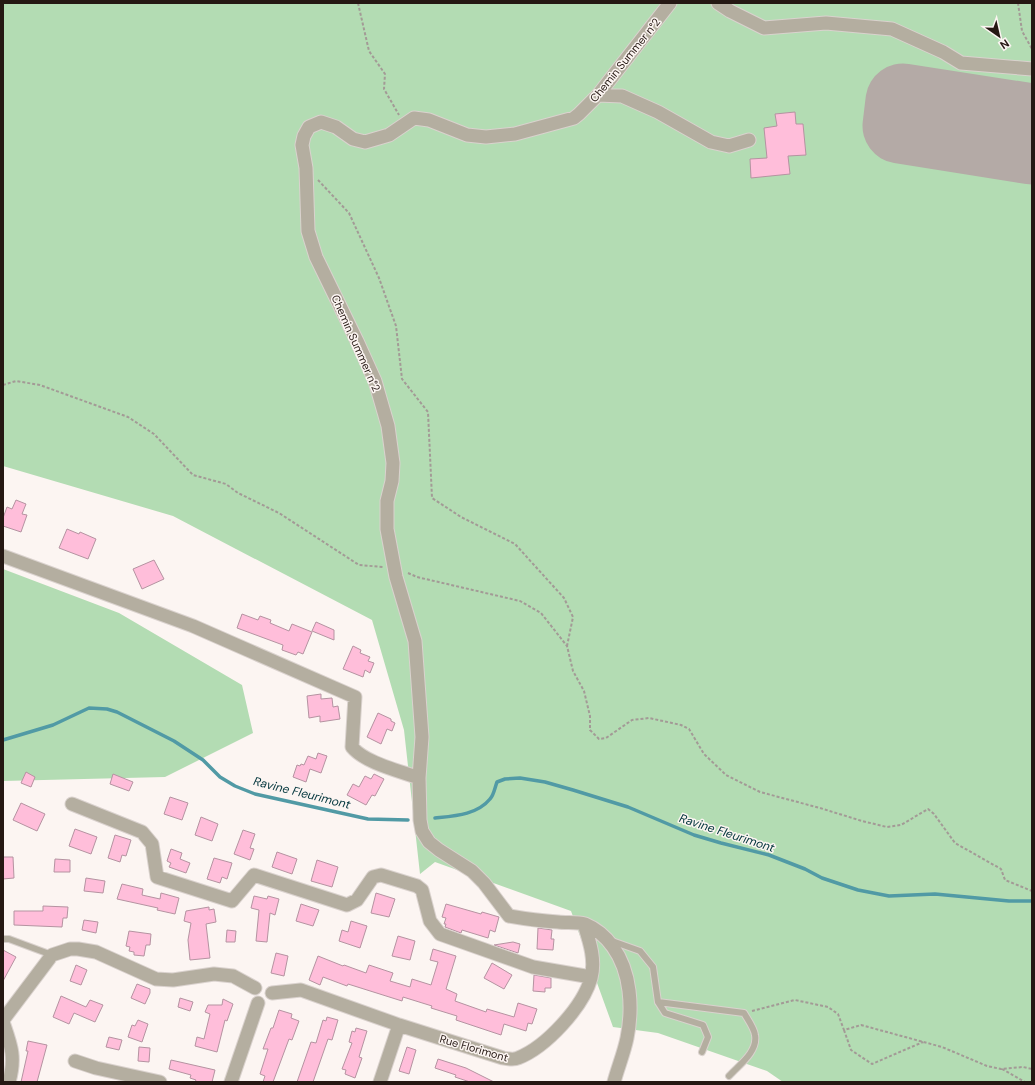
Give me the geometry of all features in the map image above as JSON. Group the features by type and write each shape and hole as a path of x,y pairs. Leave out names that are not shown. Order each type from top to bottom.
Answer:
{"street":[{"name":"Chemin Summer n°2","path":"614,1082 627,1038 630,1014 626,972 618,954 608,940 600,932 584,924 538,921 510,916 484,883 472,871 439,850 422,832 420,820 419,778 422,736 415,641 396,577 387,530 387,501 392,481 393,463 388,426 375,381 316,257 308,230 306,168 302,145 304,136 309,127 322,122 336,127 353,139 365,142 389,135 414,118 429,120 467,135 486,137 515,134 574,118 598,95 670,3"},
{"path":"718,3 730,11 764,28 826,23 892,29 943,52 961,63 1032,69"},
{"path":"598,95 622,96 658,112 711,142 729,146 749,140"},
{"path":"3,556 193,626 355,697 352,747 357,754 368,760 419,778"},
{"path":"72,804 142,832 152,844 157,877 232,901 254,875 347,905 357,900 373,877 381,875 417,886 422,890 430,922 440,934 533,967 592,977"},
{"name":"Rue Florimont","path":"272,993 301,990 399,1025 503,1058 517,1059 534,1050 556,1030 584,996 592,977 592,953 584,924"},
{"path":"9,1082 13,1058 11,1045 3,1021 52,955 65,950 78,949 96,952 156,979 173,980 214,974 233,976 255,988 264,985 270,989 272,996 268,1002 260,1004 254,1000 253,993 255,988"},
{"path":"231,1082 258,1003"},
{"path":"380,1082 399,1025"},
{"path":"75,1061 96,1068 160,1082"}],"lane":[{"path":"3,939 9,939 52,955"},
{"path":"608,940 640,951 653,967 658,1002 666,1013 703,1025 708,1037 702,1052"},
{"path":"658,1002 744,1013 755,1035 754,1047 750,1055 729,1076"}],"path":[{"path":"358,3 369,50 385,74 384,89 404,124"},
{"path":"1018,3 1022,31 1032,49"},
{"path":"306,168 349,213 379,278 396,326 402,379 428,412 432,498 461,517 515,544 564,598 573,617 567,646"},
{"path":"3,385 16,381 40,385 128,418 154,434 193,475 226,484 238,493 279,513 359,566 394,567 417,577 520,601 541,613 567,646 573,671 584,691 590,716 590,730 599,739 606,738 632,720 649,718 681,725 689,729 704,754 726,775 760,792 887,827 901,825 928,809 934,814 955,843 1001,869 1005,880 1032,891"},
{"path":"744,1013 796,1000 828,1007 838,1014 851,1050 872,1064 923,1042"},
{"path":"844,1030 861,1025 942,1047 987,1066 1001,1069 1025,1082"},
{"path":"1001,1069 1023,1067 1032,1069"}],"green space":[{"path":"3,3 1032,3 1032,1082 783,1082 767,1071 658,1033 613,1027 571,911 435,862 420,874 404,730 372,620 173,516 3,466"},
{"path":"3,569 119,613 242,685 253,733 165,777 3,781"}],"building":[{"path":"795,112 796,124 803,124 806,155 788,156 790,174 751,178 750,159 767,158 764,128 777,126 775,114"},
{"path":"16,500 26,504 22,514 27,515 21,532 3,526 3,518 7,507 12,509"},
{"path":"67,529 79,534 80,532 96,539 88,559 59,548"},
{"path":"154,560 164,579 142,589 133,569"},
{"path":"242,614 258,620 260,616 271,620 270,623 289,631 292,624 312,632 303,654 298,652 296,655 282,650 283,645 237,628"},
{"path":"316,622 334,630 334,640 312,631"},
{"path":"353,646 361,650 360,653 370,657 368,661 374,663 370,673 365,670 363,677 343,669"},
{"path":"321,694 321,699 332,698 333,707 338,706 340,719 320,722 320,716 309,718 307,696"},
{"path":"378,713 391,719 391,721 395,723 392,731 387,729 381,744 367,737"},
{"path":"318,753 327,756 321,773 310,769 306,782 293,777 297,765 304,765 308,756 316,759"},
{"path":"26,772 35,777 31,787 21,783"},
{"path":"113,774 133,782 129,791 110,784"},
{"path":"374,774 384,779 375,796 372,795 366,805 347,795 353,784 359,787 365,776 371,779"},
{"path":"170,797 188,803 182,820 164,814"},
{"path":"21,803 45,814 37,831 13,820"},
{"path":"201,817 218,824 212,841 195,835"},
{"path":"75,829 97,837 91,854 69,846"},
{"path":"243,830 255,834 250,848 254,849 250,860 234,854"},
{"path":"115,835 131,840 126,856 122,855 120,862 108,858"},
{"path":"171,849 182,853 180,859 190,863 186,873 169,867 171,863 167,861"},
{"path":"277,852 297,859 292,874 272,867"},
{"path":"3,857 13,857 14,878 3,879"},
{"path":"214,858 232,863 227,879 222,877 220,883 207,879"},
{"path":"55,859 70,860 70,872 54,872"},
{"path":"317,860 338,867 332,887 311,881"},
{"path":"86,878 105,881 103,893 84,891"},
{"path":"122,884 143,889 142,895 160,899 161,893 179,898 175,914 157,910 158,908 117,899"},
{"path":"376,893 395,899 389,917 371,913"},
{"path":"254,896 267,899 268,896 279,899 275,915 270,913 267,942 256,941 259,910 251,908"},
{"path":"301,904 319,910 313,926 296,921"},
{"path":"446,904 481,914 482,912 499,917 495,932 490,930 488,938 462,930 461,933 445,927 446,924 444,924 446,918 442,917"},
{"path":"43,906 68,907 67,918 63,918 62,927 14,925 14,911 43,911"},
{"path":"209,907 209,910 214,909 216,922 206,924 210,958 190,960 188,940 191,923 184,921 186,911"},
{"path":"84,920 98,922 96,933 82,930"},
{"path":"351,921 367,926 360,948 339,941 342,930 348,932"},
{"path":"538,928 552,930 551,939 554,939 553,950 537,949"},
{"path":"227,930 236,931 235,942 226,942"},
{"path":"129,931 151,934 150,945 146,945 144,956 134,955 134,952 129,951 130,947 126,946"},
{"path":"398,936 415,941 410,960 392,956"},
{"path":"513,942 520,944 518,953 494,945"},
{"path":"433,949 456,956 446,989 457,994 455,1001 486,1012 487,1009 514,1017 518,1003 537,1009 532,1024 528,1023 526,1031 504,1024 501,1035 456,1020 457,1016 403,997 402,1001 348,984 347,986 323,977 320,985 309,980 318,956 366,973 369,965 393,973 390,981 410,987 412,979 431,985 438,962 430,960"},
{"path":"3,950 16,957 3,981"},
{"path":"276,953 288,956 284,976 271,973"},
{"path":"492,963 512,975 504,989 484,978"},
{"path":"76,965 87,970 81,985 70,981"},
{"path":"534,975 551,978 551,988 545,988 545,992 533,991"},
{"path":"137,984 150,989 150,993 145,1004 131,998"},
{"path":"61,996 86,1007 90,1000 103,1005 95,1022 74,1013 69,1024 53,1017"},
{"path":"180,998 193,1002 190,1011 178,1007"},
{"path":"223,999 233,1004 227,1021 225,1020 217,1052 195,1046 197,1037 204,1039 210,1014 205,1012 208,1005 222,1005"},
{"path":"279,1010 292,1014 291,1018 299,1021 292,1040 289,1039 273,1082 263,1082 265,1076 260,1074 268,1049 263,1049 271,1028 273,1028"},
{"path":"327,1017 338,1020 332,1040 328,1039 313,1082 297,1082 311,1042 316,1043 323,1020 326,1021"},
{"path":"138,1020 148,1024 142,1042 128,1037 132,1025 135,1026"},
{"path":"356,1028 367,1031 359,1057 362,1058 355,1078 345,1074 346,1070 342,1069 352,1043 349,1042 352,1031 355,1032"},
{"path":"109,1037 122,1040 119,1050 106,1047"},
{"path":"28,1041 47,1045 37,1082 21,1082 28,1051 26,1051"},
{"path":"139,1047 150,1048 149,1062 138,1061"},
{"path":"407,1047 416,1050 409,1074 399,1071"},
{"path":"438,1059 466,1068 494,1082 470,1082 455,1077 456,1075 435,1068"},
{"path":"171,1060 215,1070 212,1082 195,1082 196,1080 190,1078 191,1075 169,1069"}],"waterway":[{"name":"Ravine Fleurimont","path":"3,740 53,725 89,708 107,709 117,712 174,741 203,760 220,777 235,786 255,794 368,819 408,820"},
{"name":"Ravine Fleurimont","path":"435,818 472,812 485,804 491,797 497,782 505,779 520,778 545,782 628,807 694,835 769,855 805,869 822,878 858,890 889,896 935,894 1009,901 1032,901"}],"runway":[{"path":"1032,121 903,101 900,126 1032,147"}]}
